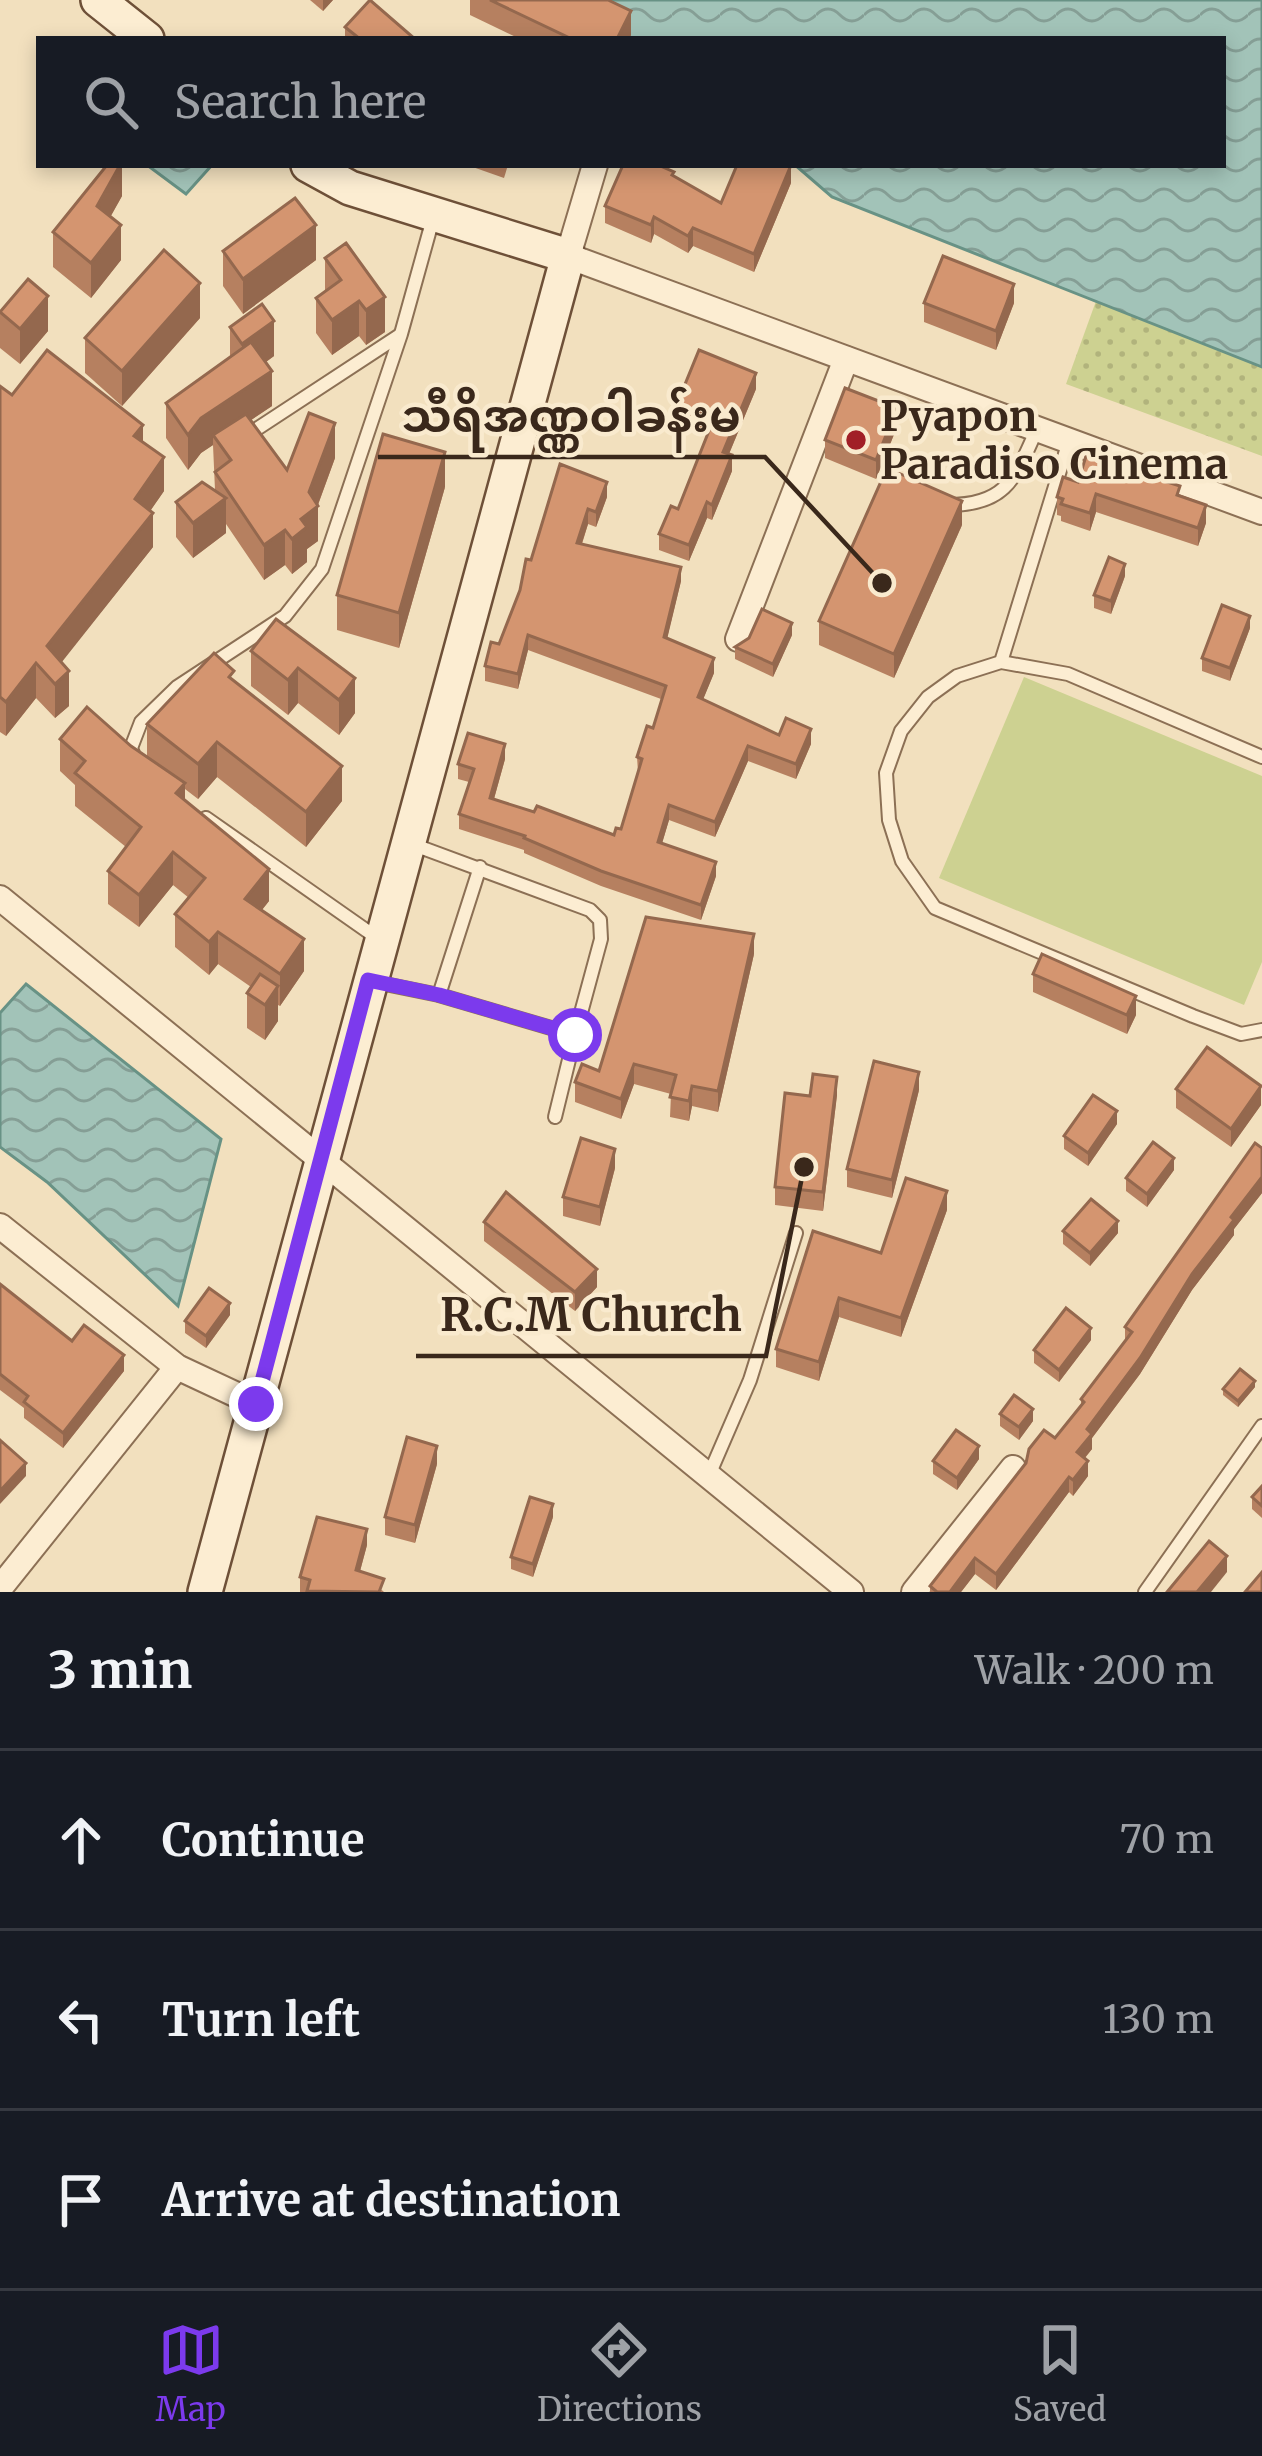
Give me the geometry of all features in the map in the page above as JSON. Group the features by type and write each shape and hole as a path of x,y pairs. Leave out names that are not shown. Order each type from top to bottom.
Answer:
{"main road":[{"path":"98,0 143,36"},
{"path":"205,1592 568,256 350,188 313,168"}],"street":[{"path":"594,168 568,256 1262,512"},
{"path":"738,640 846,359"},
{"path":"3,906 851,1592"},
{"path":"0,1226 177,1367 256,1404"},
{"path":"2,1581 177,1367"},
{"path":"914,1592 1013,1468"}],"lane":[{"path":"140,770 131,748 141,722 176,687 285,616 322,569 400,334 434,214"},
{"path":"226,449 400,334"},
{"path":"948,505 987,502 1017,475 1036,430"},
{"path":"1001,662 1069,441"},
{"path":"1262,758 1068,674 1001,662 957,676 928,697 901,731 886,772 889,820 902,862 931,904 1192,1016 1241,1034 1262,1030"},
{"path":"198,813 380,940"},
{"path":"409,843 590,910 600,920 601,939 555,1117"},
{"path":"439,995 480,867"},
{"path":"368,980 439,995 575,1035"},
{"path":"709,1476 750,1380 796,1233"},
{"path":"1145,1592 1262,1426"}],"green space":[{"path":"1096,301 1262,367 1262,456 1066,384"},
{"path":"1024,677 1262,776 1262,962 1244,1005 939,878"}],"water":[{"path":"497,0 1262,0 1262,367 832,197 798,168 1226,168 1226,36 553,36"},
{"path":"151,168 209,168 186,194"},
{"path":"26,984 221,1139 178,1306 47,1182 0,1147 0,1013"}],"building":[{"path":"370,0 412,36 356,36 345,27"},
{"path":"490,0 608,0 631,11 618,36 566,36"},
{"path":"105,168 118,168 97,206 121,225 91,263 53,232"},
{"path":"622,168 665,168 721,203 736,168 790,168 754,254 693,228 688,236 654,217 651,225 605,206"},
{"path":"295,198 316,225 243,279 223,251"},
{"path":"346,243 385,297 366,310 359,301 332,320 316,298 341,280 325,258"},
{"path":"164,250 200,283 122,371 85,338"},
{"path":"943,256 1014,284 996,331 924,303"},
{"path":"28,279 48,296 20,329 0,312"},
{"path":"262,304 274,321 242,344 230,327"},
{"path":"251,342 272,371 201,418 188,435 166,403"},
{"path":"47,350 143,425 134,436 164,457 135,499 153,513 47,646 69,671 55,684 36,663 6,702 0,697 0,386 12,395"},
{"path":"699,350 756,373 723,452 732,455 689,545 659,534 671,506 678,509 714,418 677,404"},
{"path":"845,388 897,408 876,460 825,440"},
{"path":"309,413 335,423 309,492 318,506 301,519 307,527 292,539 285,530 264,545 215,472 231,460 213,435 246,414 287,470"},
{"path":"383,434 445,452 399,613 337,595"},
{"path":"1086,456 1180,486 1177,495 1206,505 1198,528 1096,494 1090,513 1061,504 1063,499 1057,497 1063,477 1078,482"},
{"path":"560,464 607,482 596,512 588,509 577,543 681,567 664,637 714,658 698,697 779,735 786,718 811,729 796,764 748,746 715,822 669,805 658,842 716,862 701,905 459,814 474,769 458,764 468,733 505,744 490,798 534,812 537,806 614,835 616,828 621,829 647,726 653,728 666,686 528,635 518,674 485,666 491,642 499,644 520,590 526,559 531,560"},
{"path":"887,468 962,501 894,654 819,621"},
{"path":"202,482 226,498 193,523 176,502"},
{"path":"1109,557 1125,564 1111,601 1094,595"},
{"path":"1222,605 1250,616 1230,668 1202,658"},
{"path":"762,609 792,623 773,664 735,647 749,638"},
{"path":"276,619 355,678 339,700 298,668 288,680 251,651"},
{"path":"214,653 234,671 229,677 342,766 306,812 217,742 198,764 147,724"},
{"path":"87,707 131,746 185,783 176,793 269,869 245,899 304,939 280,974 218,932 209,942 175,914 205,878 173,852 139,895 108,871 141,827 75,773 85,761 60,739"},
{"path":"646,917 754,934 718,1091 692,1086 689,1101 670,1097 676,1075 634,1064 621,1099 575,1082 582,1064 599,1071"},
{"path":"1042,954 1136,996 1127,1015 1033,974"},
{"path":"260,974 278,986 265,1005 247,993"},
{"path":"1207,1047 1261,1086 1231,1129 1176,1089"},
{"path":"874,1061 919,1072 892,1180 847,1169"},
{"path":"813,1074 837,1077 823,1192 775,1187 785,1093 810,1096"},
{"path":"1093,1095 1117,1111 1088,1153 1064,1136"},
{"path":"581,1138 615,1149 600,1207 563,1197"},
{"path":"1153,1142 1174,1158 1147,1194 1126,1178"},
{"path":"1255,1143 1262,1148 1262,1177 1087,1429 1092,1434 1077,1452 1088,1461 1073,1480 1069,1477 996,1574 975,1558 950,1592 937,1592 930,1586 1026,1463 1029,1449 1044,1430 1055,1438 1084,1402 1081,1399 1132,1332 1125,1327"},
{"path":"906,1178 947,1191 901,1318 839,1298 819,1362 776,1349 813,1231 881,1253"},
{"path":"506,1192 597,1269 575,1292 484,1222"},
{"path":"1091,1199 1118,1221 1090,1253 1063,1231"},
{"path":"0,1284 72,1341 84,1325 124,1355 63,1433 24,1402 28,1396 0,1374"},
{"path":"209,1288 230,1303 206,1336 185,1321"},
{"path":"1066,1308 1091,1328 1059,1370 1034,1350"},
{"path":"1240,1369 1255,1381 1238,1401 1223,1389"},
{"path":"1014,1395 1033,1409 1019,1427 1000,1414"},
{"path":"956,1430 979,1446 957,1478 933,1461"},
{"path":"407,1437 437,1446 415,1525 385,1517"},
{"path":"0,1440 26,1463 0,1491"},
{"path":"1262,1486 1262,1506 1252,1497"},
{"path":"530,1497 553,1504 533,1564 511,1557"},
{"path":"317,1517 367,1529 356,1570 384,1579 379,1592 307,1591 310,1580 300,1577"},
{"path":"1209,1541 1227,1556 1197,1592 1167,1592"},
{"path":"1262,1572 1262,1592 1245,1592"}],"place":[{"name":"Pyapon Paradiso Cinema","path":"856,440"},
{"name":"သီရိအဏ္ဏဝါခန်းမ","path":"882,583"},
{"name":"R.C.M Church","path":"804,1167"}],"route":[{"path":"256,1404 368,980 439,995 575,1035"}]}
